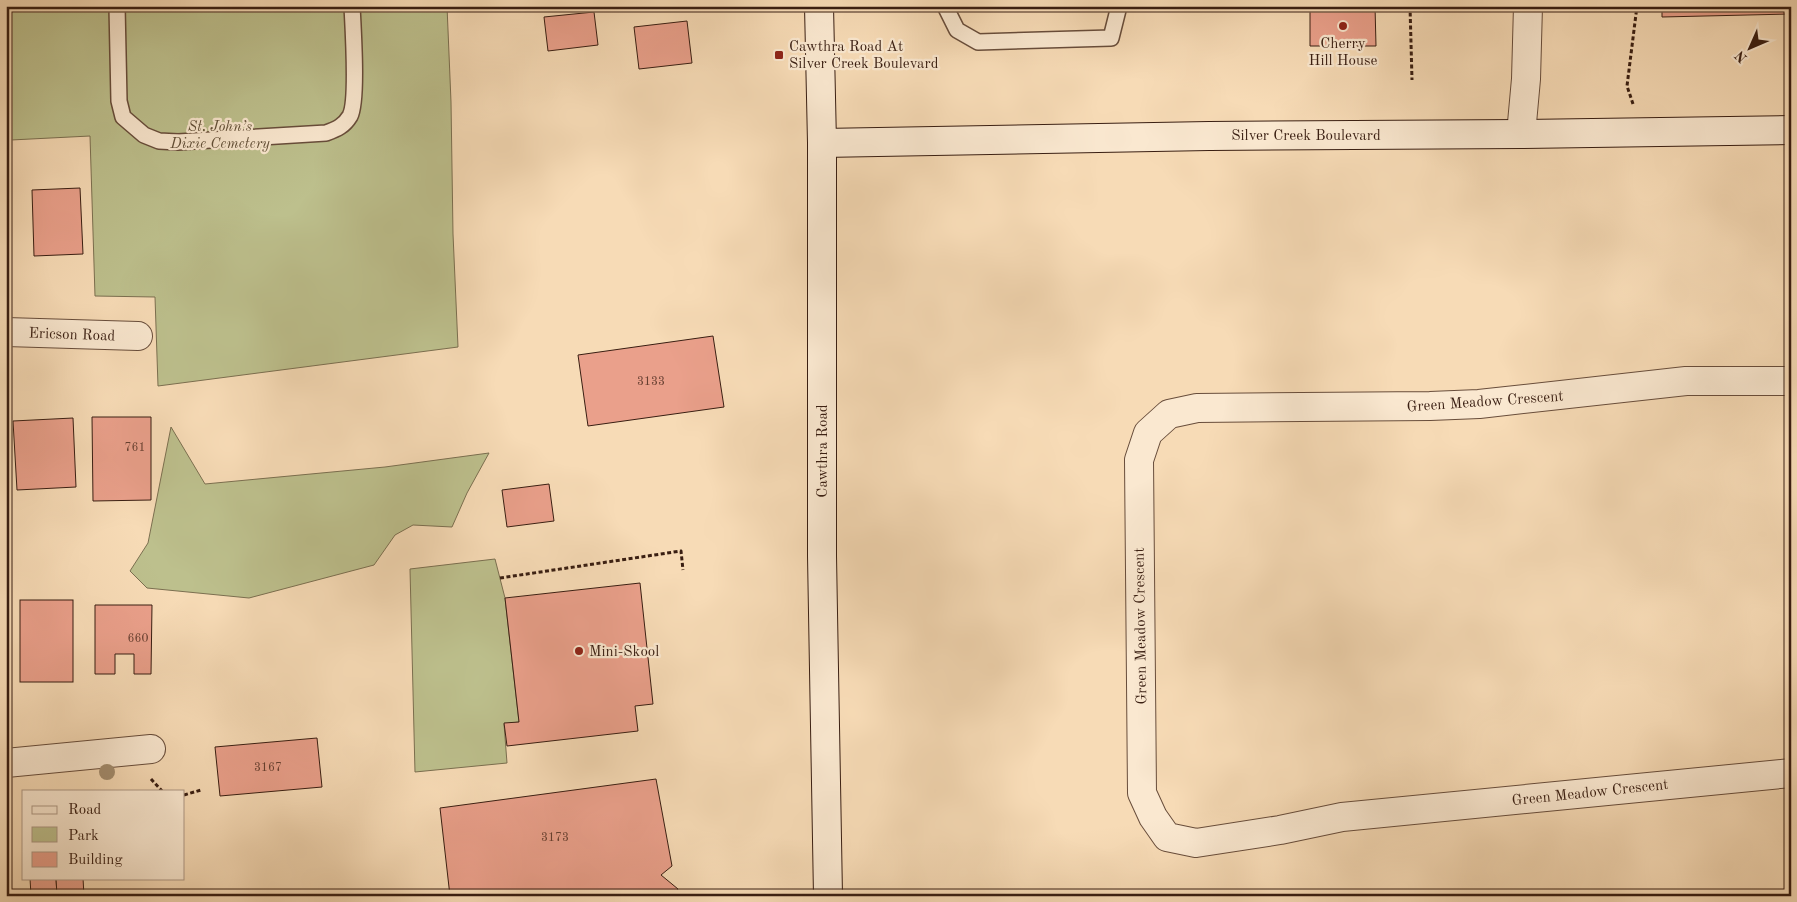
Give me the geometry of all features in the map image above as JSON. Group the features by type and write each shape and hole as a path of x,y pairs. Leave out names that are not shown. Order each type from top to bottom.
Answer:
{"street":[{"name":"Cawthra Road","path":"819,6 822,143 822,556 828,896"},
{"path":"1521,134 1526,79 1528,6"},
{"name":"Silver Creek Boulevard","path":"822,143 1189,136 1791,130"},
{"name":"Ericson Road","path":"6,332 138,336"},
{"name":"Green Meadow Crescent","path":"1791,381 1686,381 1479,404 1198,408 1169,414 1148,433 1139,460 1142,793 1153,817 1167,837 1196,843 1280,830 1342,817 1791,773"},
{"path":"6,763 152,749"}],"lane":[{"path":"117,6 118,101 123,117 144,135 159,141 178,142 326,133 342,127 351,114 354,96 352,6"},
{"path":"945,6 957,30 978,42 1111,38 1119,6"}],"path":[{"path":"1410,6 1412,80"},
{"path":"1637,6 1627,86 1640,131"},
{"path":"500,578 681,551 683,570"},
{"path":"151,779 161,790"},
{"path":"185,795 201,790"}],"green space":[{"name":"St. John’s Dixie Cemetery","path":"6,6 447,6 458,347 158,386 155,297 95,296 90,136 11,140 11,143 6,147"},
{"path":"171,427 205,484 385,467 489,453 467,493 452,527 413,525 395,535 374,565 249,598 147,588 130,571 148,543"},
{"path":"495,559 505,598 519,722 504,724 507,763 415,772 410,569"}],"building":[{"name":"Cherry Hill House","path":"1310,6 1375,6 1376,46 1310,46"},
{"path":"1662,6 1791,6 1791,14 1662,17"},
{"path":"594,12 598,45 548,51 544,17"},
{"path":"687,21 692,63 639,69 634,27"},
{"path":"80,188 83,254 34,256 32,190"},
{"path":"713,336 724,407 588,426 578,355"},
{"path":"92,417 151,417 151,500 93,501"},
{"path":"73,418 76,487 17,490 13,421"},
{"path":"549,484 554,521 507,527 502,490"},
{"name":"Mini-Skool","path":"640,583 653,704 635,706 638,731 507,746 504,723 519,722 505,598"},
{"path":"20,600 73,600 73,682 20,682"},
{"path":"95,605 152,605 151,674 134,674 134,654 115,654 115,674 95,674"},
{"path":"6,611 10,611 10,684 6,684"},
{"path":"317,738 322,787 220,796 215,747"},
{"path":"656,779 672,866 661,875 678,889 673,896 450,896 440,808"},
{"path":"6,858 9,896 6,896"},
{"path":"30,880 56,880 57,896 31,896"},
{"path":"56,880 83,880 84,896 57,896"}],"place":[{"name":"Cherry Hill House","path":"1343,26"},
{"name":"Cawthra Road At Silver Creek Boulevard","path":"779,55"},
{"name":"Mini-Skool","path":"579,651"}]}
